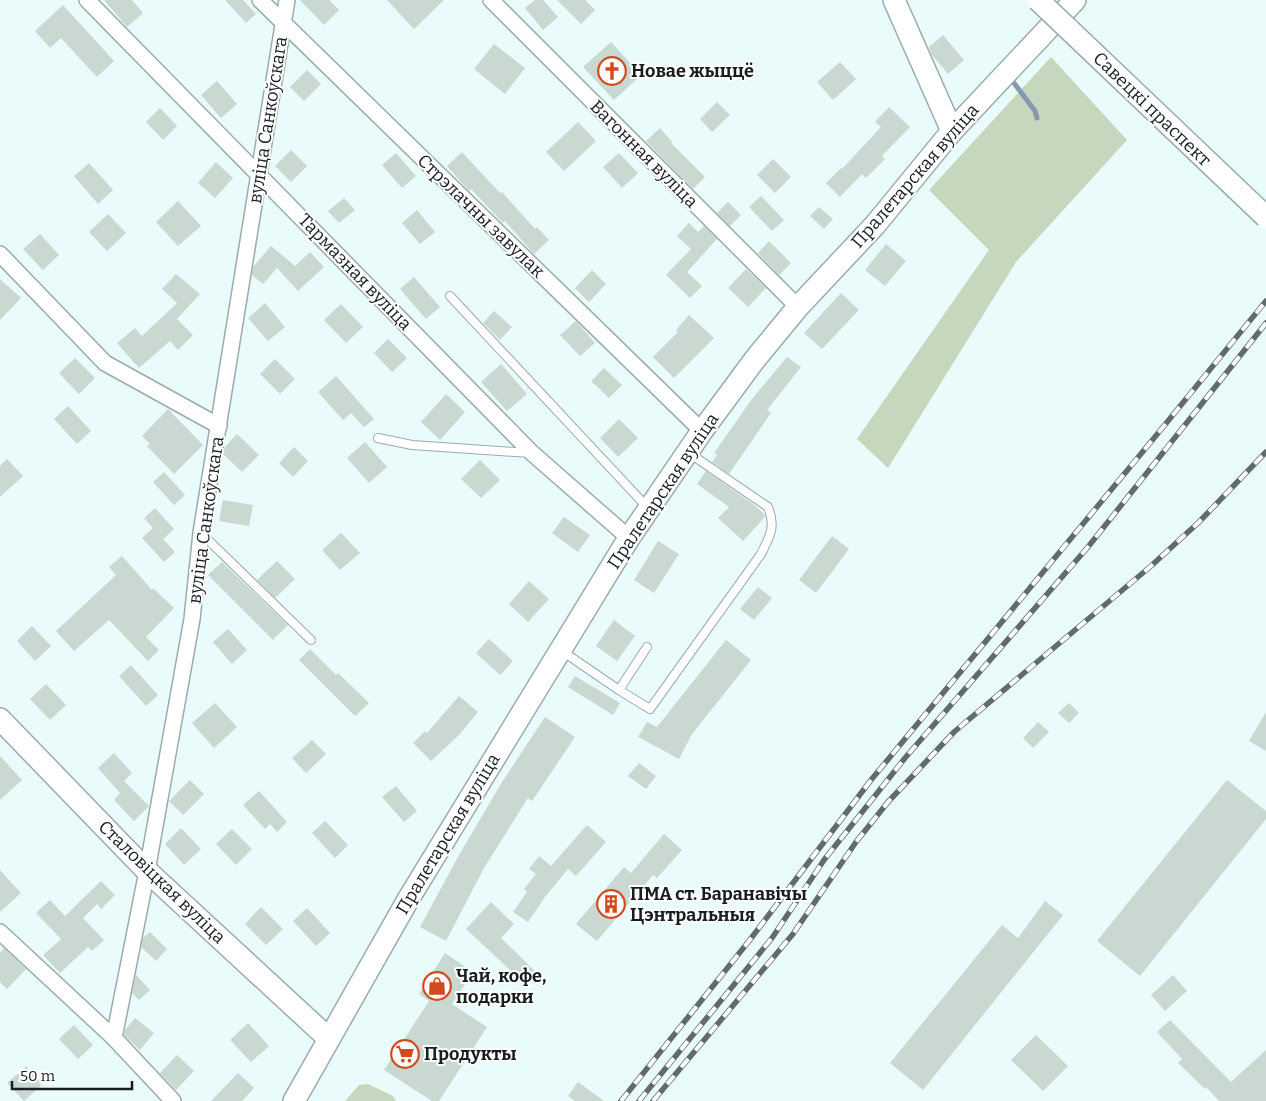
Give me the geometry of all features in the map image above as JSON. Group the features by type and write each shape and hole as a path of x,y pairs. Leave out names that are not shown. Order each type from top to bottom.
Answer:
{"main road":[{"path":"894,0 952,131"},
{"name":"Савецкі праспект","path":"1038,0 1266,218"},
{"name":"Пралетарская вуліца","path":"294,1101 409,898 560,649 629,538 702,430 756,358 798,308 875,225 952,131 1075,0"},
{"name":"Сталовіцкая вуліца","path":"0,719 147,871 329,1039"}],"street":[{"name":"Тармазная вуліца","path":"87,0 532,453 629,538"},
{"name":"Стрэлачны завулак","path":"260,0 702,430"},
{"name":"вуліца Санкоўскага","path":"114,1038 147,871 192,619 201,533 287,0"},
{"name":"Вагонная вуліца","path":"491,0 798,308"},
{"path":"0,254 106,363 219,426"},
{"path":"0,932 114,1038 173,1101"}],"lane":[{"path":"450,296 649,509"},
{"path":"378,438 412,445 532,453"},
{"path":"560,649 650,709 761,554 772,531 772,516 768,507 687,452"},
{"path":"201,533 311,640"},
{"path":"619,690 647,647"}],"green space":[{"path":"1051,57 1127,140 1016,262 888,468 857,439 989,250 929,190"},
{"path":"368,1084 393,1096 396,1101 345,1101 359,1085"}],"building":[{"path":"104,0 132,0 143,13 127,27"},
{"path":"225,0 243,0 256,14 246,23"},
{"path":"300,0 329,0 339,10 324,25"},
{"path":"387,0 444,0 414,29"},
{"path":"535,0 543,0 558,17 543,30 525,8"},
{"path":"557,0 585,0 595,10 581,24"},
{"path":"63,5 114,61 97,77 61,38 50,48 35,31"},
{"path":"943,35 964,60 948,74 932,55 929,47"},
{"name":"Новае жыццё","path":"611,42 641,75 614,100 583,67"},
{"path":"494,44 525,68 505,94 474,69"},
{"path":"840,62 856,79 833,100 817,82"},
{"path":"307,70 321,84 304,101 290,87"},
{"path":"217,81 237,104 221,118 201,95"},
{"path":"717,102 730,115 712,132 700,119"},
{"path":"889,107 910,127 882,156 885,159 866,178 862,174 840,197 826,183 842,169 881,127 875,122"},
{"path":"160,108 177,126 163,140 146,122"},
{"path":"578,122 596,141 564,171 546,152"},
{"path":"660,128 671,143 705,177 693,189 646,141"},
{"path":"291,150 307,166 291,182 275,166"},
{"path":"462,152 500,193 502,192 535,229 537,227 549,240 534,254 505,221 503,223 471,189 469,191 447,166"},
{"path":"396,153 416,176 402,188 382,165"},
{"path":"619,153 638,173 622,188 603,167"},
{"path":"773,159 791,177 775,193 757,175"},
{"path":"216,162 233,178 215,198 198,183"},
{"path":"89,163 113,190 98,204 74,176"},
{"path":"761,196 784,220 772,231 749,207"},
{"path":"344,198 355,210 339,223 328,211"},
{"path":"178,201 201,226 178,246 156,222"},
{"path":"728,202 741,215 730,226 717,213"},
{"path":"819,207 833,219 824,229 810,216"},
{"path":"417,210 435,232 420,244 402,223"},
{"path":"108,214 126,233 107,251 89,232"},
{"path":"689,223 698,232 704,226 717,239 687,272 702,286 690,298 666,275 691,249 677,236"},
{"path":"40,234 59,255 43,270 23,249"},
{"path":"769,241 791,263 779,275 758,253"},
{"path":"886,244 906,261 885,286 865,270"},
{"path":"271,246 295,266 310,252 324,267 298,291 277,268 263,284 252,275 253,267"},
{"path":"746,269 766,288 748,307 728,288"},
{"path":"592,270 606,284 589,302 575,288"},
{"path":"176,274 200,294 177,319 193,335 178,350 170,341 139,368 117,343 135,328 142,336 177,303 162,289"},
{"path":"414,277 440,307 426,319 400,289"},
{"path":"0,279 21,298 0,320"},
{"path":"841,293 859,310 822,349 804,333"},
{"path":"265,303 285,327 268,341 248,318"},
{"path":"341,304 363,327 346,343 324,320"},
{"path":"494,311 512,327 500,340 483,323"},
{"path":"689,315 714,338 674,378 653,357 678,332 676,330"},
{"path":"576,321 595,343 580,356 560,335"},
{"path":"388,339 407,358 392,372 374,353"},
{"path":"787,357 801,367 767,410 771,413 729,474 712,462 717,455 714,453 752,399"},
{"path":"75,358 95,378 79,394 59,373"},
{"path":"275,359 295,379 280,394 260,374"},
{"path":"501,364 527,394 507,411 481,382"},
{"path":"604,368 622,385 609,398 591,381"},
{"path":"336,376 374,419 364,427 351,413 343,420 318,392"},
{"path":"446,394 465,412 440,440 421,422"},
{"path":"68,406 91,431 77,444 54,419"},
{"path":"168,409 203,445 174,474 147,446 150,444 142,436"},
{"path":"619,419 638,438 618,457 600,438"},
{"path":"237,434 259,455 242,472 223,454 224,448"},
{"path":"365,442 387,467 369,483 347,458"},
{"path":"294,447 308,461 293,477 279,463"},
{"path":"7,459 23,476 0,497 0,466"},
{"path":"480,460 500,480 481,498 461,479"},
{"path":"706,471 764,514 765,517 743,541 718,518 729,507 697,484"},
{"path":"164,472 185,495 174,505 153,482"},
{"path":"223,500 253,505 249,526 219,521"},
{"path":"155,508 174,529 163,539 175,552 164,562 142,538 153,528 144,518"},
{"path":"564,517 590,535 578,552 552,533"},
{"path":"341,533 360,553 340,570 322,550"},
{"path":"832,536 849,549 816,593 799,580"},
{"path":"658,541 679,554 654,593 634,580"},
{"path":"122,556 152,590 153,588 174,608 146,637 159,650 148,661 109,620 74,651 56,631 116,575 109,567"},
{"path":"277,561 295,579 275,598 257,580"},
{"path":"222,562 288,625 273,640 208,575"},
{"path":"529,581 549,599 528,622 509,604"},
{"path":"758,587 772,598 754,620 740,609"},
{"path":"614,620 635,636 617,661 596,646"},
{"path":"32,626 51,646 35,661 17,641"},
{"path":"228,629 247,650 232,664 213,642"},
{"path":"489,639 513,661 500,675 476,653"},
{"path":"726,640 751,660 692,734 679,759 638,737 647,722 657,727"},
{"path":"310,649 336,675 338,673 369,703 355,716 299,660"},
{"path":"131,665 158,695 146,706 119,676"},
{"path":"575,676 620,703 613,715 568,687"},
{"path":"46,684 66,705 50,720 30,699"},
{"path":"459,696 478,712 459,735 431,761 413,743 425,731 427,733"},
{"path":"215,703 237,727 214,748 192,723"},
{"path":"1069,703 1079,713 1069,723 1058,713"},
{"path":"1266,712 1266,751 1249,741"},
{"path":"545,717 575,737 532,801 528,798 484,868 446,941 420,927 502,782"},
{"path":"1038,722 1049,732 1033,748 1023,738"},
{"path":"312,740 326,754 306,773 292,758"},
{"path":"114,753 132,773 124,781 149,806 134,821 114,800 120,793 98,768"},
{"path":"0,756 22,780 0,800"},
{"path":"639,763 656,776 646,789 628,776"},
{"path":"190,780 204,794 183,815 169,801"},
{"path":"1227,780 1266,811 1266,819 1140,976 1097,941"},
{"path":"396,786 417,811 404,822 382,797"},
{"path":"259,791 287,822 277,832 270,824 265,829 243,805"},
{"path":"325,821 348,845 335,858 312,833"},
{"path":"587,825 606,842 576,876 568,869 528,922 513,912 527,892 524,889 536,874 529,869 539,856 551,866"},
{"path":"181,828 201,849 184,865 165,844"},
{"path":"232,829 252,849 236,865 216,844"},
{"name":"ПМА ст. Баранавічы Цэнтральныя","path":"664,834 682,850 657,878 653,875 597,941 576,924 624,867 631,873"},
{"path":"0,870 21,893 0,912"},
{"path":"101,881 115,895 101,909 97,904 83,918 104,940 92,951 88,947 60,973 43,955 61,939 36,913 50,900 65,916"},
{"path":"1045,901 1063,915 923,1090 890,1063 1002,925 1018,938"},
{"path":"491,902 514,924 501,938 538,974 527,986 466,929"},
{"path":"261,907 283,929 266,945 245,924"},
{"path":"307,908 330,933 316,946 293,921"},
{"path":"150,932 167,949 156,961 141,947 143,938"},
{"path":"4,948 26,969 7,989 0,982 0,953"},
{"path":"445,953 473,972 452,1004 487,1027 439,1101 432,1101 384,1070 429,1001 419,994"},
{"path":"136,975 150,990 139,1000 132,993"},
{"path":"1173,975 1187,991 1165,1011 1151,995"},
{"path":"135,1018 154,1033 140,1050 124,1035 125,1030"},
{"path":"1170,1020 1231,1082 1266,1050 1266,1101 1219,1101 1178,1063 1182,1059 1157,1032"},
{"path":"248,1023 269,1046 251,1062 230,1040"},
{"path":"74,1025 93,1045 78,1059 59,1039"},
{"path":"1036,1035 1068,1066 1043,1091 1011,1060"},
{"path":"177,1055 194,1071 176,1090 160,1073"},
{"path":"26,1066 43,1084 24,1101 7,1083"},
{"path":"238,1073 254,1088 242,1101 211,1101"},
{"path":"578,1082 604,1101 575,1101 568,1096"}],"waterway":[{"path":"1014,83 1035,111 1037,118"}],"railway":[{"path":"621,1101 749,941 871,780 1266,301"},
{"path":"639,1101 772,938 824,860 905,758 1088,547 1266,323"},
{"path":"653,1101 793,934 856,842 888,802 954,732 1151,566 1199,522 1266,452"}],"place":[{"name":"Новае жыццё","path":"612,71"},
{"name":"ПМА ст. Баранавічы Цэнтральныя","path":"611,904"},
{"name":"Чай, кофе, подарки","path":"437,986"},
{"name":"Продукты","path":"405,1054"}]}
